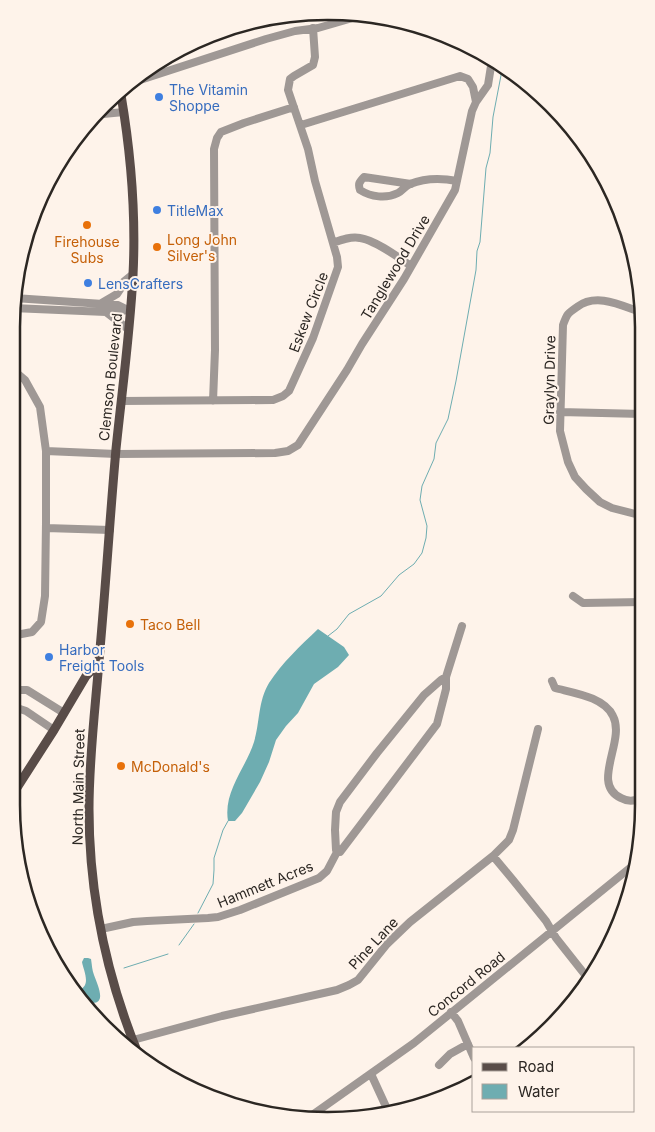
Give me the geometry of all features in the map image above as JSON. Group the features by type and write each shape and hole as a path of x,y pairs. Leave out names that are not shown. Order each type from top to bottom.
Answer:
{"main road":[{"name":"Clemson Boulevard","path":"99,663 133,274 134,223 122,99"},
{"path":"20,783 86,676 99,663"},
{"name":"North Main Street","path":"99,663 90,769 89,809 94,889 101,930 119,1002 135,1044"}],"street":[{"path":"150,77 266,39 344,21"},
{"name":"Eskew Circle","path":"121,401 272,400 283,396 289,391 313,338 338,267 337,257 301,125 288,90 290,80 294,76 313,65 315,57 313,28"},
{"name":"Tanglewood Drive","path":"46,451 116,454 240,453 288,451 298,445 347,370 455,190 472,111 488,85 491,67"},
{"path":"301,125 460,76 468,80 473,87 476,102"},
{"path":"213,401 215,350 214,148 221,132 294,107"},
{"path":"107,114 124,112"},
{"path":"411,184 364,177 359,185 360,190 365,194 383,197 400,192 411,184 436,178 457,181"},
{"path":"333,243 358,237 370,240 411,266"},
{"path":"100,304 117,294 122,283 133,274"},
{"path":"22,299 118,305 130,310"},
{"name":"Graylyn Drive","path":"634,310 596,299 584,302 567,314 563,325 560,431 564,450 575,477 600,502 612,508 635,514"},
{"path":"21,308 106,312 130,310"},
{"path":"106,312 128,329"},
{"path":"20,376 25,380 40,407 46,451 45,596 41,622 32,632 20,634"},
{"path":"560,412 635,414"},
{"path":"46,528 110,530"},
{"path":"573,596 583,603 635,602"},
{"name":"Hammett Acres","path":"101,930 133,922 218,917 319,878 327,871 337,852 340,852 437,724 446,689 446,676 462,626"},
{"path":"337,852 336,812 340,802 424,695 446,676"},
{"path":"552,681 555,688 594,700 605,705 610,710 617,729 608,770 608,782 613,793 623,799 635,800"},
{"path":"20,690 27,690 64,713"},
{"path":"20,709 54,730"},
{"name":"Pine Lane","path":"133,1040 222,1016 337,990 358,980 387,944 410,922 493,856 509,840 538,729"},
{"path":"493,856 519,886 584,973"},
{"name":"Concord Road","path":"317,1111 414,1043 628,869"},
{"path":"452,1012 458,1020 472,1053"},
{"path":"439,1065 450,1054 468,1044"},
{"path":"371,1074 386,1106"}],"water":[{"path":"318,629 344,647 349,655 338,667 314,684 298,713 276,740 260,782 242,813 235,821 228,821 227,810 229,800 254,742 265,690 285,662"},
{"path":"84,958 91,959 100,995 98,1002 93,1003 82,989 86,984 82,962"}],"waterway":[{"path":"328,636 337,629 349,614 381,596 399,575 414,564 422,553 427,526 420,500 422,486 434,459 436,443 448,419 456,381 476,270 486,168 490,153 493,117 501,74"},
{"path":"198,913 213,884 214,858 228,821"},
{"path":"179,945 194,924"},
{"path":"124,968 168,954"}],"place":[{"name":"The Vitamin Shoppe","path":"159,97"},
{"name":"TitleMax","path":"157,210"},
{"name":"Firehouse Subs","path":"87,225"},
{"name":"Long John Silver's","path":"157,247"},
{"name":"LensCrafters","path":"88,283"},
{"name":"Taco Bell","path":"130,624"},
{"name":"Harbor Freight Tools","path":"49,657"},
{"name":"McDonald's","path":"121,766"}]}
